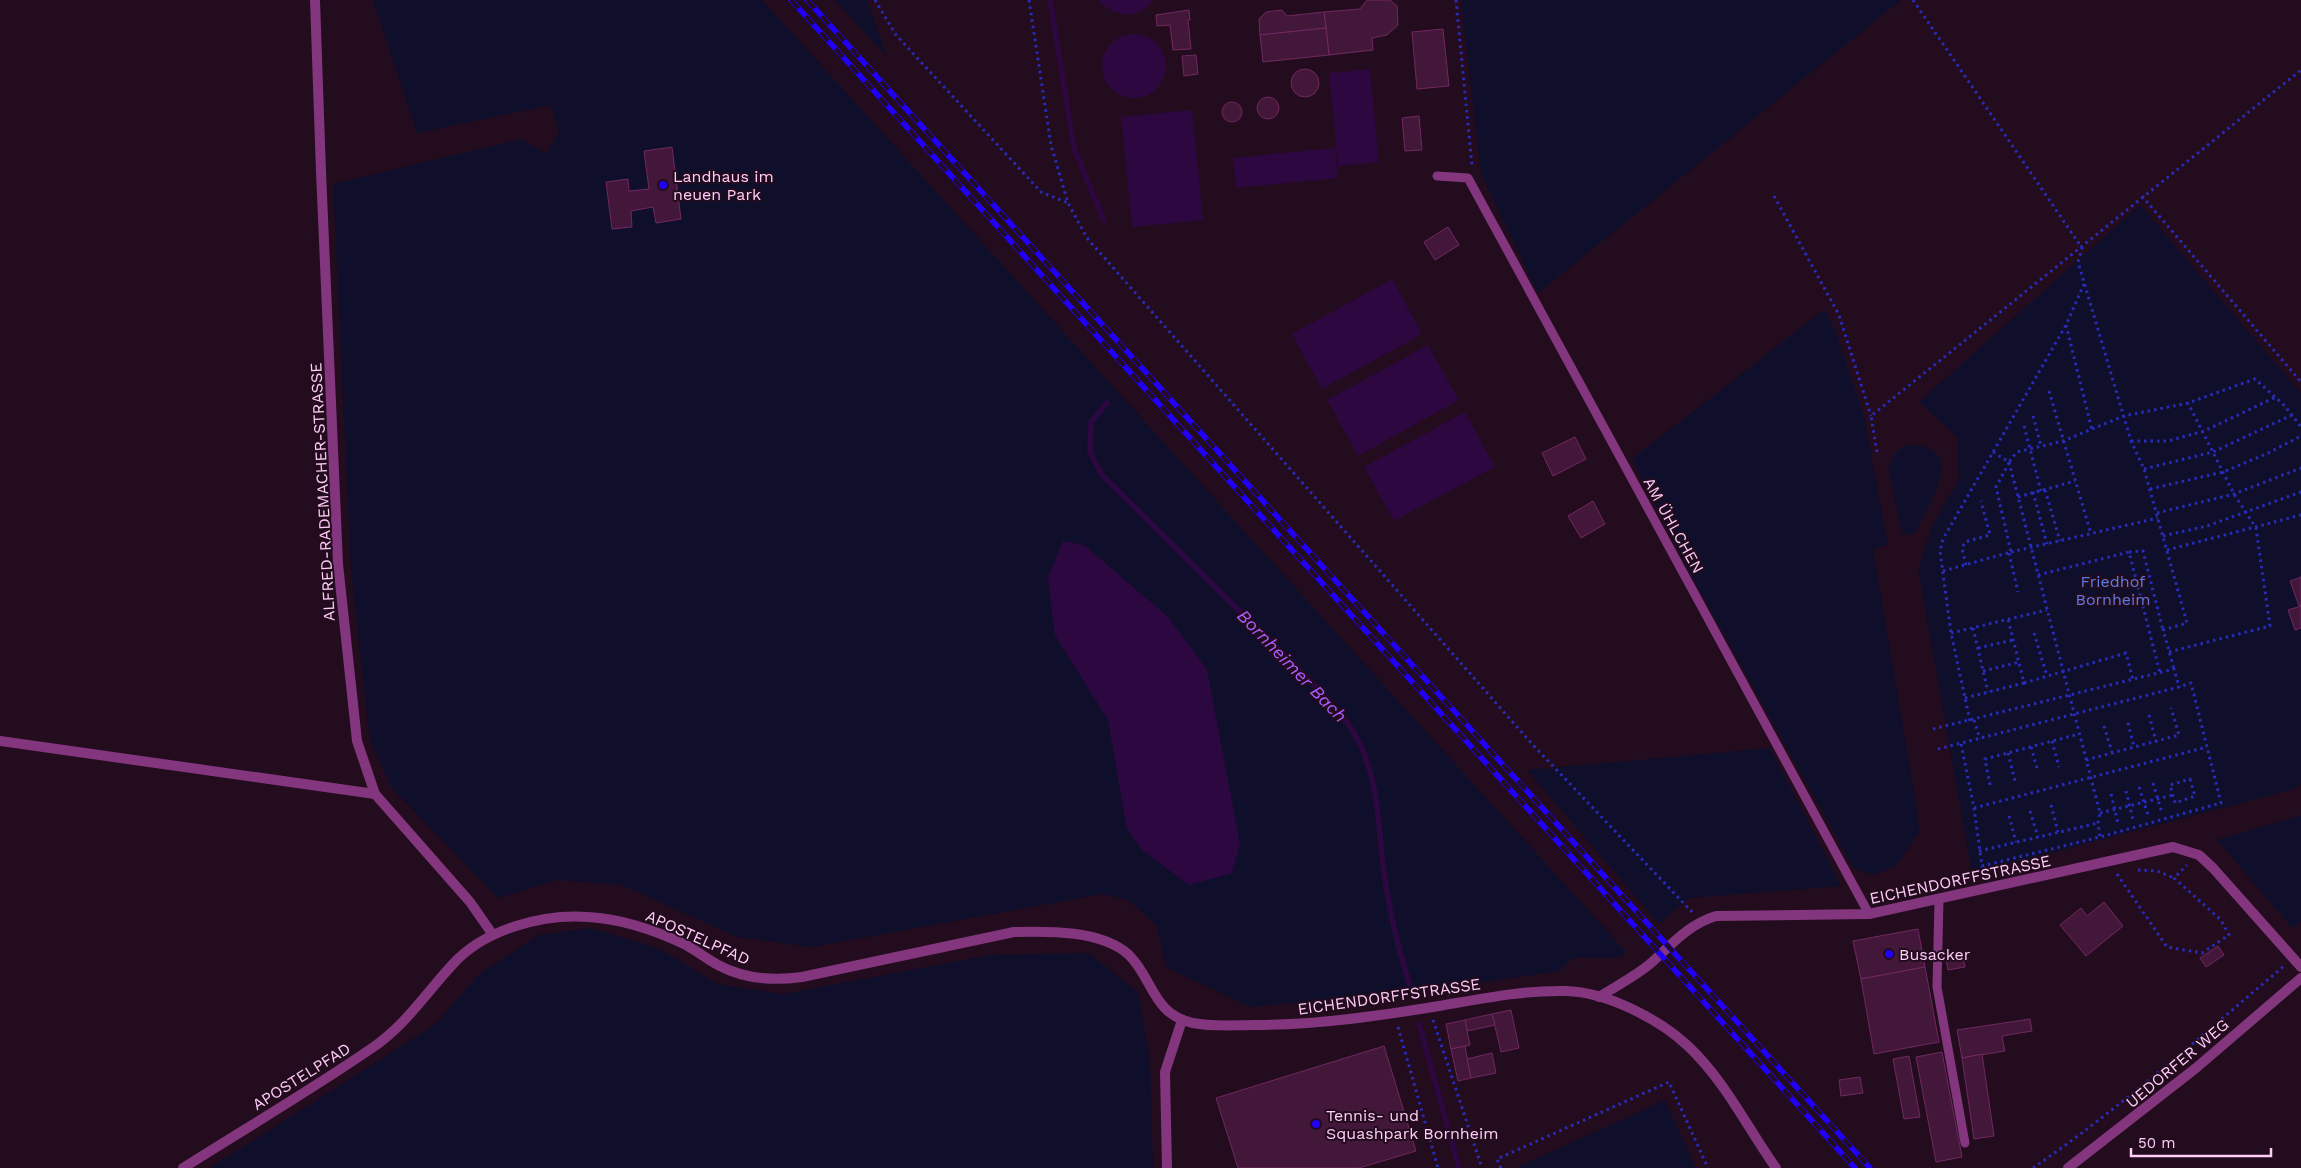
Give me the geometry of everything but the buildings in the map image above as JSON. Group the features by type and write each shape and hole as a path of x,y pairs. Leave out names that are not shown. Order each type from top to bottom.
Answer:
{"street":[{"name":"ALFRED-RADEMACHER-STRASSE","path":"315,0 338,564 357,742 375,794 470,902 493,935"},
{"path":"0,741 375,794"},
{"name":"EICHENDORFFSTRASSE","path":"1599,997 1650,964 1670,944 1700,921 1716,916 1869,914 2173,847 2199,855"},
{"path":"2199,855 2301,968"},
{"name":"APOSTELPFAD","path":"183,1168 390,1036 414,1011 456,960 471,948 493,935 542,919 567,916 630,923 667,936 732,971 777,980 802,977 1014,932 1078,935 1110,943 1128,954 1141,970 1161,1005 1170,1014 1182,1020"},
{"name":"UEDORFER WEG","path":"2068,1168 2196,1068 2301,978"},
{"name":"EICHENDORFFSTRASSE","path":"1182,1020 1206,1024 1276,1024 1336,1021 1518,993 1568,990 1599,997 1625,1005 1660,1023 1707,1064 1776,1168"},
{"path":"1168,1168 1165,1072 1182,1020"}],"lane":[{"path":"1437,176 1468,178"},
{"name":"AM ÜHLCHEN","path":"1468,178 1869,914"},
{"path":"1938,900 1937,987 1941,1018 1965,1143"}],"path":[{"path":"875,0 896,35 1041,192 1068,203"},
{"path":"1029,0 1051,145 1068,203 1086,238 1518,729 1700,921"},
{"path":"1456,0 1472,151 1472,167 1468,178"},
{"path":"1913,0 2082,248"},
{"path":"1872,416 2082,248 2142,196 2301,70"},
{"path":"1774,196 1839,315 1872,416 1877,452"},
{"path":"2142,196 2301,382"},
{"path":"2082,248 2078,262 2084,284 2131,441 2144,469 2187,622 2163,630"},
{"path":"1980,739 1965,698 1951,633 1940,551 1944,539 2066,324 2084,284"},
{"path":"2066,324 2092,430"},
{"path":"2018,592 1996,487 2009,462 2017,452 2063,441 2124,416 2188,404 2255,379 2276,397 2301,427"},
{"path":"2049,391 2090,534"},
{"path":"2131,441 2168,441 2204,431 2276,397"},
{"path":"2169,652 2270,626 2256,528 2234,494 2204,431 2188,404"},
{"path":"2144,469 2214,452 2292,415"},
{"path":"2033,416 2041,446"},
{"path":"2024,426 2060,541"},
{"path":"2150,489 2222,472 2266,454 2301,436"},
{"path":"1993,452 2009,462 2100,813 2098,823 2100,837"},
{"path":"1943,571 2090,534 2234,494 2301,468"},
{"path":"2018,497 2075,482"},
{"path":"2033,492 2047,544"},
{"path":"2163,536 2206,526 2301,492"},
{"path":"1966,565 1962,549 1966,542 1990,536 1982,502"},
{"path":"2167,550 2301,516"},
{"path":"2038,575 2129,552 2143,551 2179,687"},
{"path":"2129,552 2160,673"},
{"path":"1951,633 2047,610"},
{"path":"2008,619 2024,683"},
{"path":"1973,628 1988,692"},
{"path":"2034,633 2047,676"},
{"path":"1978,648 2013,640"},
{"path":"1965,698 2126,653 2133,680"},
{"path":"1984,671 2019,662"},
{"path":"1933,729 1972,721 2174,669"},
{"path":"1938,749 2191,683 2221,803 2100,837 1982,866 1978,851 1974,808 1961,744"},
{"path":"2086,760 2179,735 2171,708"},
{"path":"2149,715 2156,741"},
{"path":"2128,723 2134,747"},
{"path":"2104,726 2112,752"},
{"path":"1990,786 1985,759 2080,734"},
{"path":"2052,742 2059,767"},
{"path":"2031,747 2038,772"},
{"path":"1974,808 2206,747"},
{"path":"2008,753 2015,781"},
{"path":"2190,779 2195,796 2175,803 2173,795 2170,785 2190,779"},
{"path":"2153,783 2162,813"},
{"path":"2139,787 2148,815"},
{"path":"2126,791 2134,820"},
{"path":"2111,794 2118,823"},
{"path":"2100,813 2173,795"},
{"path":"2051,804 2058,832"},
{"path":"2030,811 2038,837"},
{"path":"2009,816 2016,842"},
{"path":"1978,851 2098,823"},
{"path":"2174,878 2199,855"},
{"path":"2122,872 2116,874 2166,947 2202,953 2230,935 2221,920 2174,878 2157,871 2137,870"},
{"path":"2033,1168 2131,1095 2293,958"},
{"path":"1432,1007 1434,1028 1482,1168"},
{"path":"1394,1013 1438,1168"},
{"path":"1501,1168 1497,1159 1669,1082 1708,1168"}],"green space":[{"path":"373,0 762,0 1626,952 1619,958 1573,958 1560,971 1451,987 1250,1007 1166,967 1156,925 1128,900 1103,894 812,947 737,937 622,885 557,880 498,898 392,788 370,741 351,569 333,184 521,139 546,154 559,133 551,105 417,133","holes":["1084,546 1168,617 1207,670 1189,885 1142,850 1127,829 1108,720"]},
{"path":"835,0 867,0 887,57"},
{"path":"1461,0 1901,0 1538,293 1481,174"},
{"name":"Friedhof Bornheim","path":"2140,205 2301,393 2301,784 2291,790 1972,874 1918,569 1932,526 1959,479 1957,437 1919,402"},
{"path":"1825,309 1836,332 1864,416 1888,545 1873,549 1918,815 1919,833 1896,866 1874,875 1854,869 1684,562 1632,459"},
{"path":"1907,445 1926,447 1937,454 1941,464 1936,491 1916,532 1908,535 1902,533 1888,468 1895,453"},
{"path":"1770,748 1841,886 1689,898 1659,924 1527,770"},
{"path":"2301,815 2301,921 2292,928 2217,840"},
{"path":"590,928 660,949 717,984 783,994 990,955 1089,953 1138,992 1150,1059 1153,1168 210,1168 436,1024 478,975 539,935"},
{"path":"1665,1100 1696,1168 1516,1168"}],"shaded area":[{"path":"1098,0 1153,0 1141,11 1126,14 1111,10"},
{"path":"1134,34 1146,36 1157,43 1164,54 1166,66 1164,78 1157,89 1146,96 1134,98 1122,96 1111,89 1104,78 1102,66 1104,54 1111,43 1122,36"},
{"path":"1370,69 1379,162 1338,166 1329,73"},
{"path":"1192,110 1203,220 1132,227 1121,117"},
{"path":"1335,148 1338,178 1236,188 1233,158"},
{"path":"1392,279 1422,334 1322,389 1292,334"},
{"path":"1428,345 1459,400 1358,456 1327,400"},
{"path":"1465,412 1495,467 1394,521 1364,467"},
{"path":"1063,541 1084,545 1168,617 1207,670 1240,844 1232,873 1189,885 1142,850 1127,829 1108,720 1055,635 1048,578"}],"waterway":[{"name":"Bornheimer Bach","path":"1050,0 1074,148 1104,221"},
{"name":"Bornheimer Bach","path":"1107,403 1091,422 1090,452 1102,475 1317,688 1346,720 1355,734 1370,770 1378,813 1389,905 1409,983"},
{"name":"Bornheimer Bach","path":"1419,1024 1459,1168"}],"railway":[{"path":"791,0 1855,1168"},
{"path":"807,0 1870,1168"}],"place":[{"name":"Landhaus im neuen Park","path":"663,185"},
{"name":"Busacker","path":"1889,954"},
{"name":"Tennis- und Squashpark Bornheim","path":"1316,1124"}]}
